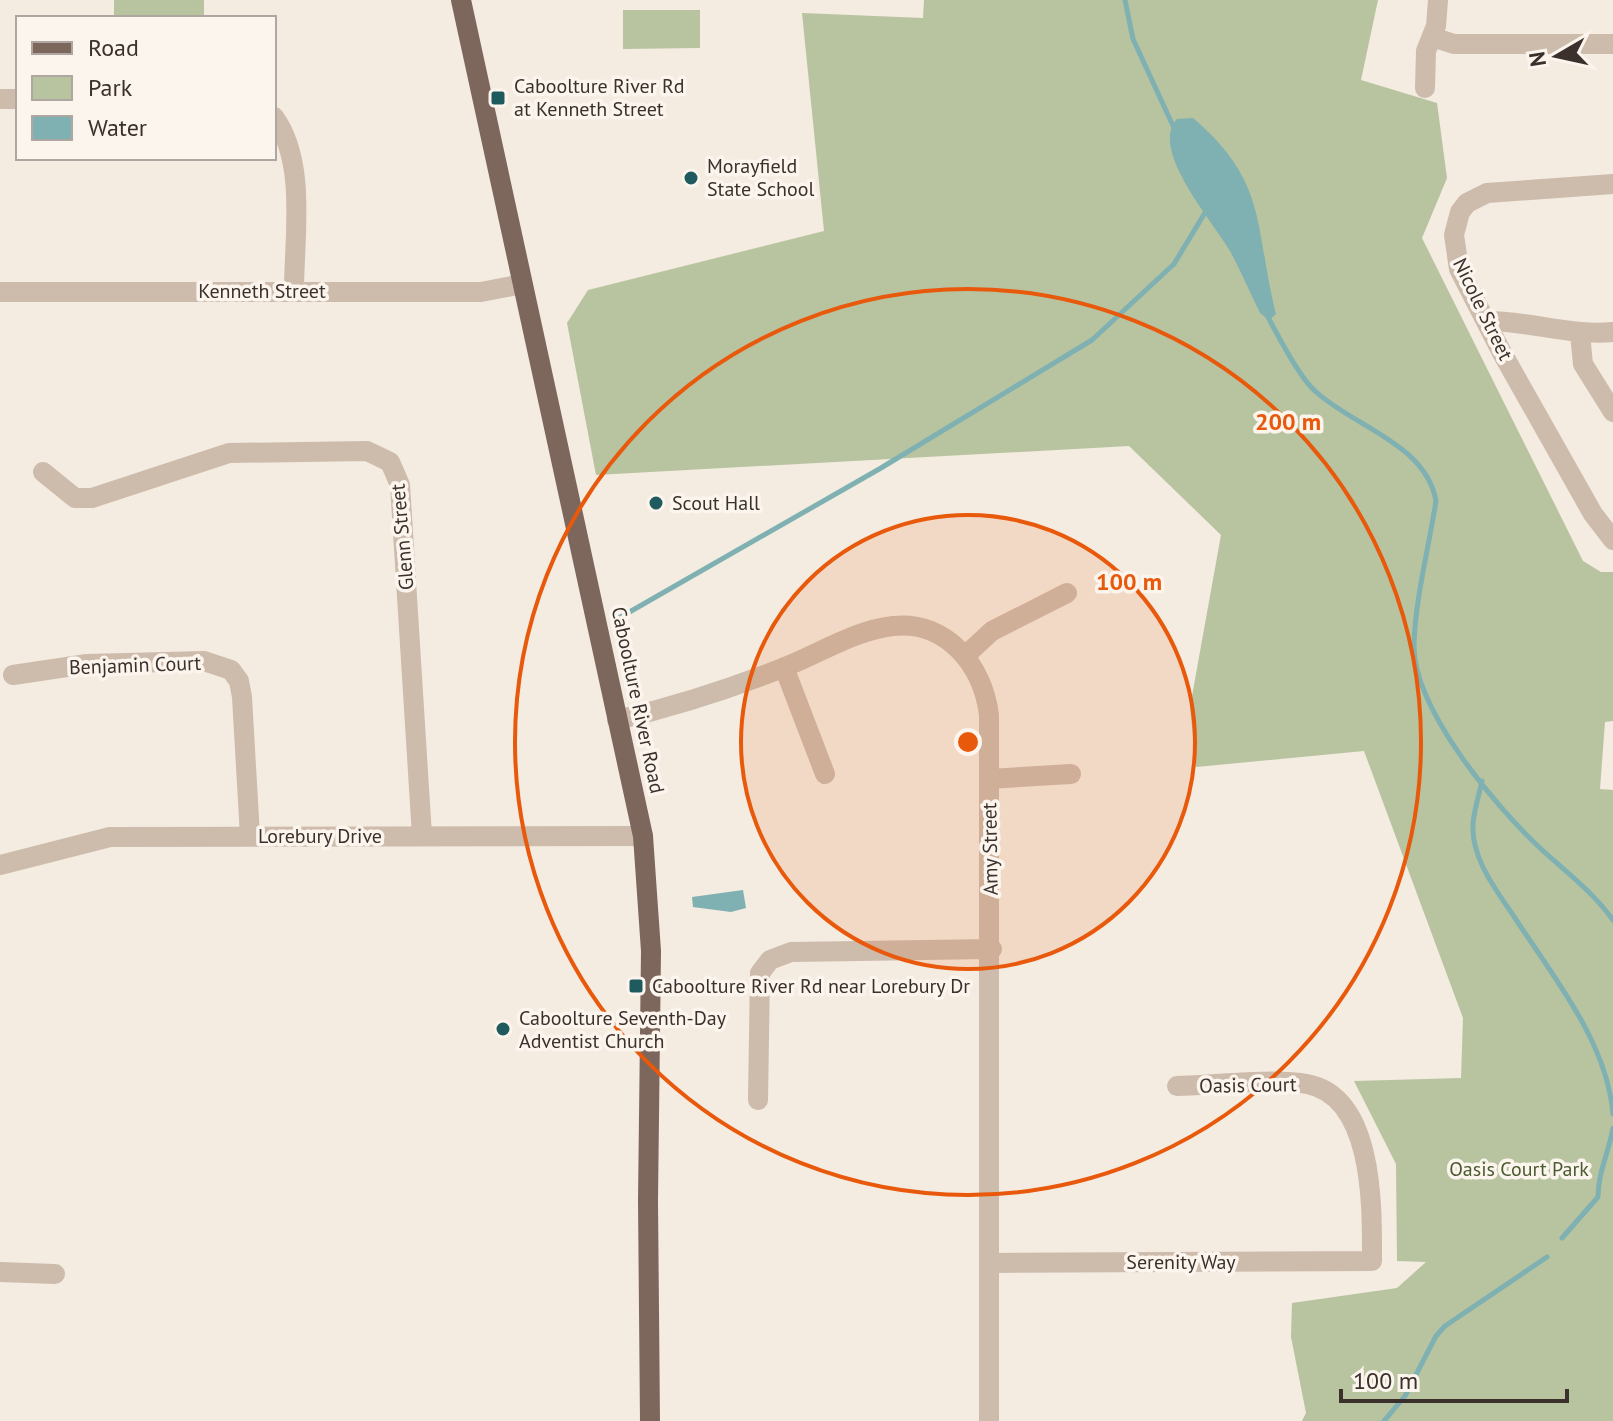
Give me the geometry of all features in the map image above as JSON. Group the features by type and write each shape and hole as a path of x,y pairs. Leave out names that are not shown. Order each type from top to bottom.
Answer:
{"main road":[{"name":"Caboolture River Road","path":"461,0 643,836 651,951 650,1421"}],"street":[{"path":"1425,88 1426,51 1432,37 1438,0"},
{"path":"1432,37 1454,44 1613,44"},
{"path":"276,121 287,146 294,186 294,290"},
{"name":"Nicole Street","path":"1613,184 1496,191 1467,203 1455,222 1455,251 1459,269 1593,514 1613,540"},
{"name":"Kenneth Street","path":"0,292 481,292 522,284"},
{"path":"1487,321 1531,323 1580,334 1613,332"},
{"path":"1580,334 1583,364 1613,412"},
{"name":"Glenn Street","path":"43,472 75,498 92,498 229,453 367,451 390,462 400,485 422,836"},
{"path":"617,720 784,667 865,633 893,626 916,626 942,637 966,655 992,631 1067,593"},
{"name":"Amy Street","path":"966,655 987,698 992,949 989,1421"},
{"name":"Benjamin Court","path":"13,675 87,664 204,661 231,670 239,681 242,697 250,836"},
{"path":"784,667 825,774"},
{"path":"989,779 1071,774"},
{"name":"Lorebury Drive","path":"0,865 110,837 643,836"},
{"path":"758,1100 760,973 770,960 791,952 992,949"},
{"name":"Oasis Court","path":"1177,1086 1305,1084 1334,1097 1353,1126 1372,1183 1372,1261"},
{"name":"Serenity Way","path":"990,1263 1372,1261"},
{"path":"0,1272 55,1274"}],"green space":[{"path":"114,0 204,0 204,16 114,16"},
{"name":"Oasis Court Park","path":"924,0 1378,0 1361,80 1437,103 1447,178 1422,238 1583,561 1601,572 1613,572 1613,721 1605,722 1600,789 1613,790 1613,1421 1302,1421 1306,1413 1291,1337 1292,1303 1397,1288 1426,1262 1397,1261 1396,1164 1354,1081 1461,1078 1463,1018 1364,751 1196,767 1190,707 1221,535 1129,446 596,475 567,323 588,290 824,231 802,13 923,18"},
{"path":"623,10 700,10 700,48 623,49"}],"water":[{"path":"1193,118 1235,164 1247,186 1255,208 1276,314 1269,320 1260,313 1230,251 1177,167 1170,132 1177,119"},
{"path":"743,890 746,908 731,912 693,907 692,897"}],"waterway":[{"path":"1125,0 1133,39 1174,128"},
{"path":"619,618 881,468 1092,340 1174,264 1206,211"},
{"path":"1268,317 1309,385 1331,404 1404,451 1430,481 1436,501 1414,645 1417,670 1427,697 1442,726 1480,782 1522,830 1588,891 1613,920"},
{"path":"1482,781 1473,824 1476,850 1493,886 1562,987 1590,1036 1609,1087 1613,1114"},
{"path":"1562,1238 1598,1197 1613,1128"},
{"path":"1384,1421 1405,1396 1436,1336 1445,1326 1547,1257"}],"place":[{"name":"Caboolture River Rd at Kenneth Street","path":"498,98"},
{"name":"Morayfield State School","path":"691,178"},
{"name":"Scout Hall","path":"656,503"},
{"name":"Caboolture River Rd near Lorebury Dr","path":"636,986"},
{"name":"Caboolture Seventh-Day Adventist Church","path":"503,1029"}]}
